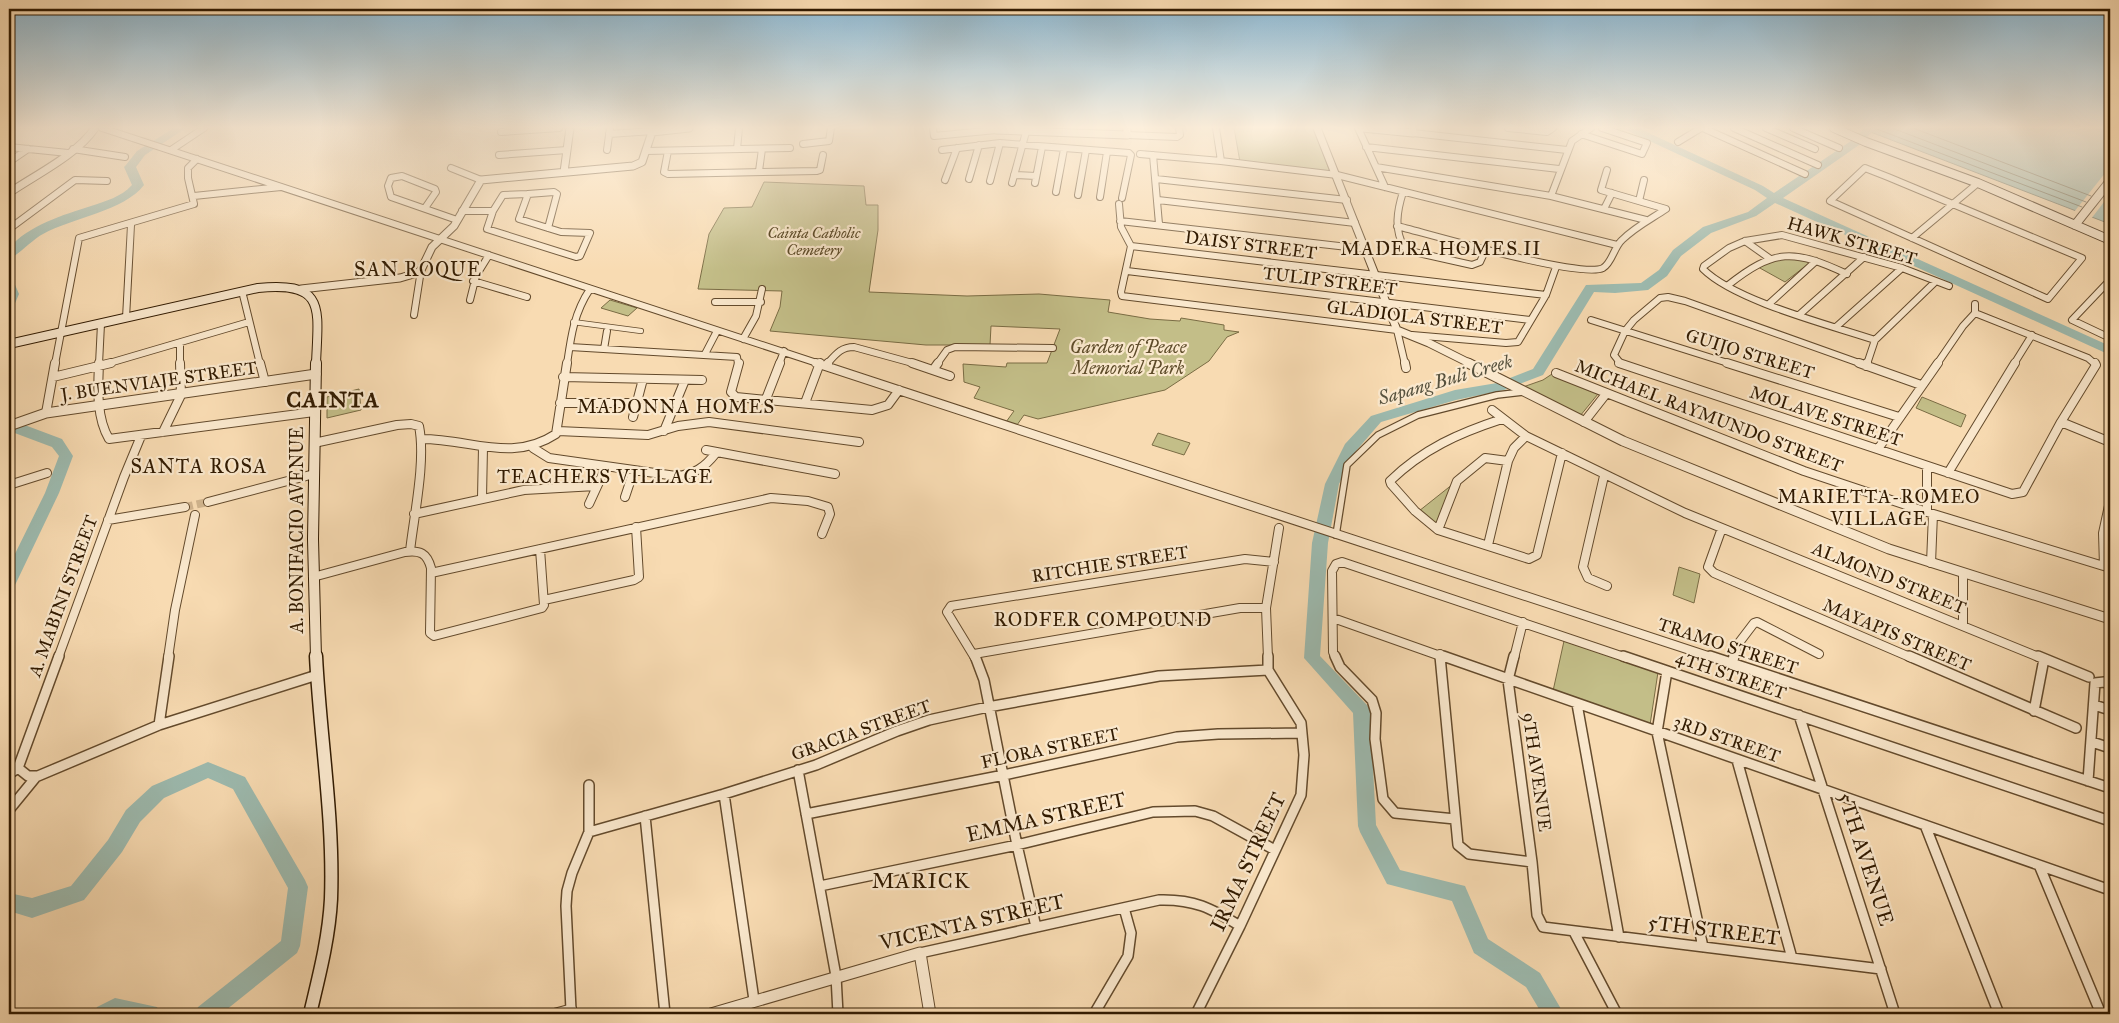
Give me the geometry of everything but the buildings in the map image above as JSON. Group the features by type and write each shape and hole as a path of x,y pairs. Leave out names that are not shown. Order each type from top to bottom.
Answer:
{"main road":[{"path":"1958,176 2079,220 2110,235"},
{"path":"2079,220 2110,181"},
{"path":"2079,220 2110,240"},
{"path":"9,344 242,291 276,286 301,289"},
{"name":"A. BONIFACIO AVENUE","path":"301,289 314,299 318,315 314,412 313,577 317,675 332,854 331,901 323,958 310,1014"}],"street":[{"path":"9,193 34,176"},
{"path":"46,414 78,238 131,225 189,207 194,204 194,196 188,176"},
{"name":"TRAMO STREET","path":"247,176 2110,788"},
{"path":"394,176 388,180 388,193 391,197 457,220"},
{"path":"403,176 435,190 436,192 425,208"},
{"path":"470,176 481,180 525,176"},
{"path":"945,180 947,176"},
{"path":"990,181 991,176"},
{"path":"1012,183 1014,176"},
{"path":"1030,176 1036,176 1034,183"},
{"path":"1056,192 1059,176"},
{"path":"1078,194 1081,176"},
{"path":"1100,196 1103,176"},
{"path":"1126,176 1120,201 1120,221 1121,227 1131,246 1127,271"},
{"path":"1156,176 1159,224"},
{"path":"1337,176 1396,330 1406,368"},
{"path":"1340,176 1617,245"},
{"path":"1380,176 1385,186"},
{"path":"1428,176 1550,196 1646,220"},
{"path":"1550,196 1557,176"},
{"path":"1397,226 1556,267 1604,268 1617,245 1646,220 1665,210 1665,208 1601,190 1605,176"},
{"path":"1856,176 1829,200 2048,300 2082,258 1884,176"},
{"path":"1156,179 1346,200"},
{"path":"9,229 75,180 108,181"},
{"path":"414,315 421,270 432,247 454,226 481,180"},
{"path":"1639,201 1644,180"},
{"path":"1912,238 1978,183"},
{"path":"194,196 281,187"},
{"path":"528,193 519,219 548,228 561,232 589,232 591,234 580,256 576,257 486,227 493,211 504,195 528,193 554,192 556,194 548,228"},
{"path":"1403,192 1396,213 1397,226 1404,247 1414,252 1472,265 1480,262 1486,249"},
{"path":"1604,209 1612,193"},
{"path":"1158,200 1355,223"},
{"path":"462,210 493,211"},
{"path":"1120,221 1365,249"},
{"path":"126,318 131,225"},
{"name":"HAWK STREET","path":"1875,340 1799,315 1715,281 1704,273 1704,266 1729,248 1745,241 1782,235 1902,268 1949,286"},
{"path":"1745,241 1769,258"},
{"name":"DAISY STREET","path":"1131,246 1546,295"},
{"path":"1727,286 1739,276 1778,254 1789,254 1816,260 1847,274"},
{"path":"470,300 478,266 489,255"},
{"path":"1799,315 1864,257"},
{"path":"1516,266 1519,258"},
{"path":"1770,304 1816,260"},
{"name":"GLADIOLA STREET","path":"1127,271 1121,292 1122,296 1126,298 1396,330 1412,335 1513,343 1521,338 1546,295 1556,267"},
{"path":"1836,327 1902,268"},
{"path":"301,289 400,278 421,270"},
{"name":"TULIP STREET","path":"1127,271 1530,320"},
{"path":"2110,280 2072,320 2110,338"},
{"path":"473,281 527,297"},
{"path":"1866,366 1875,340 1935,282"},
{"path":"422,439 444,439 483,448 533,448 546,442 558,430 563,377 570,347 573,322 581,302 590,289"},
{"path":"743,339 752,328 754,317 761,302 762,289"},
{"path":"242,291 265,382"},
{"path":"1625,331 1634,320 1660,298 1668,297 1685,300 1921,385"},
{"path":"715,302 761,302"},
{"path":"1878,449 1963,326 1975,313 1975,304"},
{"path":"1975,313 2094,362 2096,365 2061,422 2110,442"},
{"name":"GUIJO STREET","path":"1591,320 1899,418"},
{"path":"53,377 100,366 249,322"},
{"path":"573,322 641,331"},
{"path":"101,324 100,419 106,436 109,439 314,412"},
{"path":"604,349 607,331"},
{"path":"705,354 718,331"},
{"name":"MOLAVE STREET","path":"1625,331 1614,355 1619,363 2012,494 2023,492 2061,422"},
{"path":"1412,335 1623,441 1758,497 1889,549 2110,620"},
{"path":"1948,473 2032,336"},
{"path":"163,432 181,395 180,343"},
{"path":"570,347 734,357 739,359 731,392 733,396 872,410 888,405 899,390"},
{"path":"804,403 823,364 842,349 851,347 881,353 950,376"},
{"path":"933,370 947,350 955,347 1053,348"},
{"path":"766,399 784,351"},
{"name":"MICHAEL RAYMUNDO STREET","path":"1556,373 1804,471 1930,513 2107,567"},
{"name":"J. BUENVIAJE STREET","path":"9,426 46,414 316,374"},
{"path":"563,377 702,380"},
{"path":"633,417 643,378"},
{"path":"664,431 685,380"},
{"path":"1332,533 1348,465 1378,435 1418,415 1521,390"},
{"path":"1584,422 1606,394"},
{"path":"560,403 637,403"},
{"name":"ALMOND STREET","path":"1492,410 1526,436 1604,476 1685,513 2089,677"},
{"path":"1502,419 1458,432 1440,441 1400,470 1390,481 1391,484 1425,521 1438,530 1529,559 1537,555 1562,453"},
{"path":"558,430 640,435 664,431 678,426 709,422 859,442"},
{"path":"314,442 411,424 419,426 422,439 410,551"},
{"name":"A. MABINI STREET","path":"18,768 108,520 141,436"},
{"path":"1488,545 1508,461 1514,448 1526,436"},
{"path":"482,498 483,448"},
{"path":"533,448 549,458 606,468 686,476 705,467 716,453"},
{"path":"706,450 835,474"},
{"path":"1438,530 1457,481 1485,458 1508,461"},
{"path":"1927,466 1931,562"},
{"path":"589,504 606,468"},
{"path":"624,497 634,470"},
{"path":"9,486 47,473"},
{"path":"208,502 314,474"},
{"path":"1604,476 1583,567 1588,578 1607,586"},
{"path":"414,514 524,490 596,486"},
{"path":"431,573 761,500 782,498 824,504 828,507 830,514 822,534"},
{"path":"2107,567 2101,539 2110,501"},
{"path":"108,520 185,507"},
{"path":"159,725 175,610 195,515"},
{"path":"544,600 634,580 639,577 636,527"},
{"path":"1268,670 1266,608 1279,528"},
{"name":"MAYAPIS STREET","path":"1722,528 1708,567 1714,573 2076,728"},
{"path":"313,577 410,551 426,555 431,564 430,633 432,636 537,611 543,607 540,549"},
{"name":"RITCHIE STREET","path":"974,654 947,612 951,606 1245,559 1274,562"},
{"name":"4TH STREET","path":"1334,618 1332,571 1333,567 1342,562 2110,821"},
{"path":"1963,573 1963,626"},
{"path":"1036,927 1016,845 1004,775 988,707 984,680 974,654 1240,608 1266,608"},
{"path":"1334,618 1333,652 1340,667 1372,700 1376,713 1375,739 1382,799 1385,804 1395,813 1455,819"},
{"name":"3RD STREET","path":"1334,618 2110,890"},
{"name":"9TH AVENUE","path":"1523,622 1508,680 1532,862 1537,915 1539,921 1544,926"},
{"path":"1732,664 1738,644 1754,623 1757,622 1819,654"},
{"path":"1440,654 1458,845 1464,852 1474,856 1532,862"},
{"path":"2034,711 2044,659"},
{"name":"GRACIA STREET","path":"589,832 724,794 798,770 929,720 988,707 1159,676 1268,670"},
{"name":"IRMA STREET","path":"1196,1014 1240,926 1301,795 1304,755 1302,733 1297,714 1268,670"},
{"path":"1667,671 1657,732 1703,947"},
{"path":"9,810 36,777 159,725 317,675"},
{"path":"2088,781 2095,683 2107,684"},
{"path":"1577,704 1619,937"},
{"path":"2094,705 2110,710"},
{"name":"5TH AVENUE","path":"1799,715 1895,1014"},
{"name":"FLORA STREET","path":"806,814 1004,775 1177,737 1218,734 1302,733"},
{"path":"2092,742 2110,748"},
{"path":"1737,760 1792,958"},
{"path":"9,774 18,768 28,776 36,777"},
{"path":"798,770 836,976 838,1014"},
{"path":"556,1014 571,1012 566,898 572,873 589,832 589,785"},
{"path":"724,794 754,1000"},
{"name":"EMMA STREET","path":"820,886 1016,845 1153,812 1194,810 1213,816 1275,850"},
{"path":"645,816 665,1014"},
{"path":"1925,825 1999,1014"},
{"path":"2039,865 2101,1014"},
{"name":"VICENTA STREET","path":"711,1014 920,953 1159,900 1190,900 1204,904 1240,926"},
{"path":"1094,1014 1128,956 1131,933 1124,908"},
{"name":"5TH STREET","path":"1544,926 1574,932 1881,969"},
{"path":"1574,932 1617,1014"},
{"path":"920,953 930,1014"}],"green space":[{"name":"Cainta Catholic Cemetery","path":"764,182 864,186 866,205 878,205 878,230 869,292 967,296 1039,294 1110,300 1108,312 1150,319 1180,321 1181,318 1224,325 1224,330 1239,332 1227,337 1209,361 1165,390 1038,419 1024,415 1017,425 1006,422 1014,411 974,398 980,387 964,382 963,364 1006,367 1007,363 1047,363 1060,329 991,326 990,345 926,345 770,331 780,307 782,291 698,289 709,234 724,208 752,207"},
{"path":"1779,256 1812,261 1785,282 1758,267"},
{"path":"610,300 637,308 628,316 601,308"},
{"path":"1552,374 1598,394 1580,416 1523,387 1543,380"},
{"path":"359,389 361,410 327,418 327,397"},
{"path":"1922,397 1966,415 1961,427 1916,408"},
{"path":"1158,433 1190,443 1184,455 1152,445"},
{"path":"1453,484 1436,526 1419,511"},
{"path":"1679,567 1700,574 1694,603 1673,595"},
{"path":"1564,641 1658,672 1650,725 1553,691"}],"water":[{"path":"1984,176 2110,176 2110,224"}],"pier":[{"path":"2103,176 2110,176 2110,194 2091,219 2074,212"}],"waterway":[{"path":"9,255 26,238 48,226 112,203 129,194 138,185 134,176"},
{"path":"1733,176 1759,188 1774,198"},
{"name":"Sapang Buli Creek","path":"1774,198 1807,176"},
{"name":"Sapang Buli Creek","path":"1554,1014 1533,980 1481,946 1458,893 1394,878 1367,826 1361,710 1312,658 1320,543 1332,484 1350,448 1376,419 1455,395 1499,387 1538,372 1590,288 1644,287 1663,273 1677,253 1707,230 1752,214 1774,198"},
{"path":"1774,198 2110,351"},
{"path":"9,283 13,294 9,305"},
{"path":"9,420 17,428 57,443 66,456 52,493 9,581"},
{"path":"9,902 32,908 77,893 115,846 133,816 158,792 208,770 239,783 298,887 290,946 205,1014"},
{"path":"104,1014 115,1008 150,1014"}],"tunnel":[{"path":"185,507 208,502"}],"district":[{"name":"MADERA HOMES II","path":"1441,248"},
{"name":"SAN ROQUE","path":"418,269"},
{"name":"CAINTA","path":"333,399"},
{"name":"MADONNA HOMES","path":"676,406"},
{"name":"SANTA ROSA","path":"199,466"},
{"name":"TEACHERS VILLAGE","path":"605,476"},
{"name":"MARIETTA-ROMEO VILLAGE","path":"1879,507"},
{"name":"RODFER COMPOUND","path":"1103,619"},
{"name":"MARICK","path":"921,880"}],"park label":[{"name":"Garden of Peace Memorial Park","path":"1128,357"}]}
